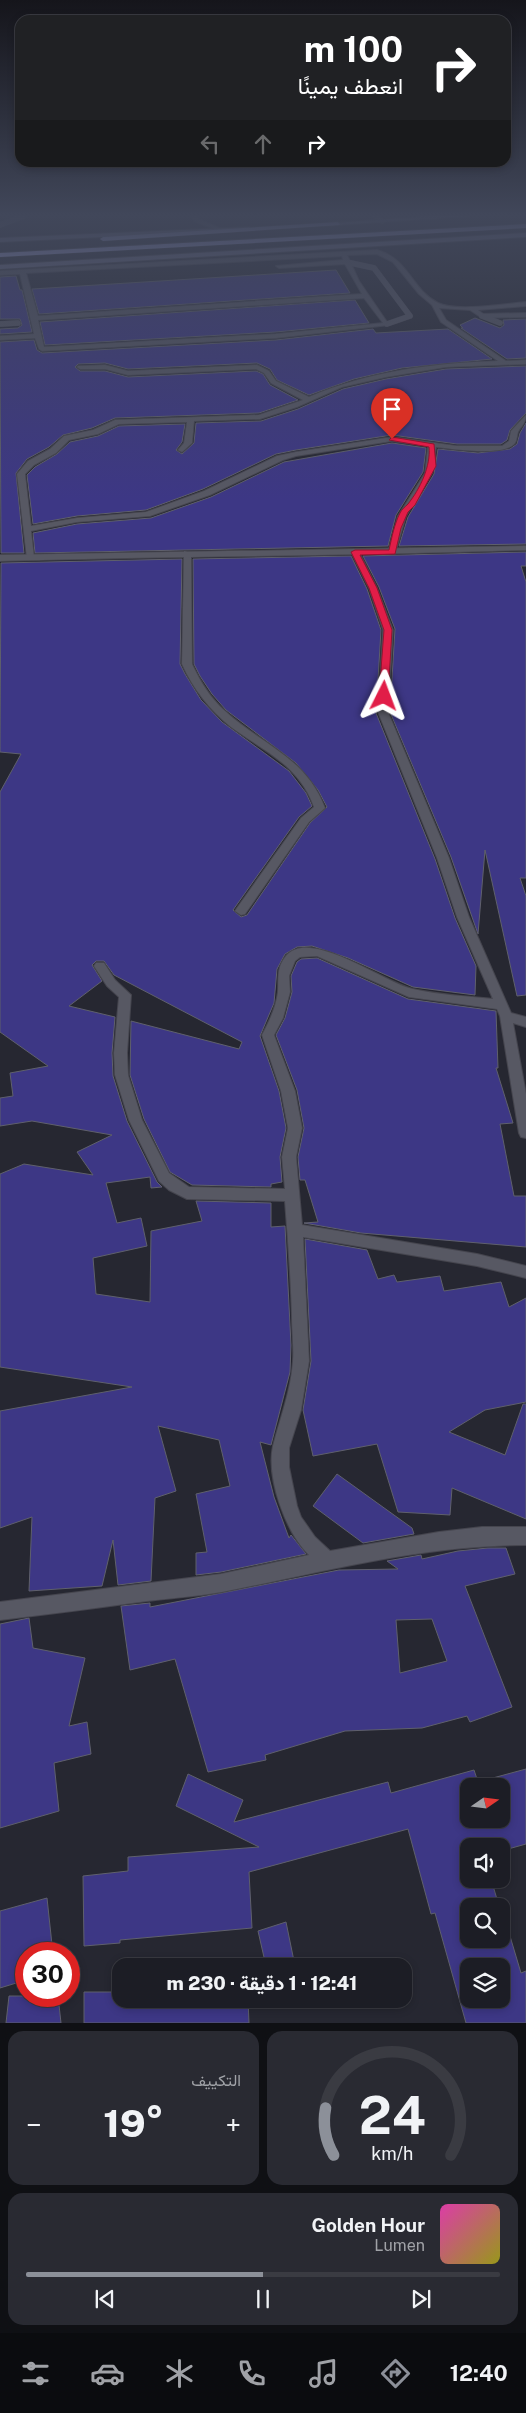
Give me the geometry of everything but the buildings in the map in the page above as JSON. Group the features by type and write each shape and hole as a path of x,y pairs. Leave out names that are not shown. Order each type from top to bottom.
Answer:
{"street":[{"path":"33,310 39,344 42,349 276,336 386,324 376,310"},
{"path":"35,318 149,310"},
{"path":"438,310 444,321 504,362"},
{"path":"474,310 482,316 526,315"},
{"path":"0,338 38,336"},
{"path":"30,557 21,474 36,459 53,451 67,438 95,432 118,422 191,421 260,416 309,400 340,386 446,365 526,362"},
{"path":"80,367 105,367 128,373 257,367 267,372 273,382 309,400"},
{"path":"28,529 78,520 147,514 207,493 280,458 296,454 392,439 432,446 478,450 504,448 512,442 517,427 526,416"},
{"path":"182,450 188,443 191,421"},
{"path":"517,427 526,428"},
{"path":"392,552 398,528 405,511 415,499 432,466 432,446"},
{"path":"0,558 526,548"},
{"path":"355,552 373,588 388,630 383,712 399,755 409,772 463,917 504,1010 526,1133"},
{"path":"188,553 187,664 193,679 221,714 306,778 316,793 320,808 306,820 241,910"},
{"path":"327,1560 309,1543 295,1523 288,1506 281,1467 281,1448 294,1402 301,1361 296,1230 289,1157 295,1128 288,1091 279,1064 271,1048 268,1034 277,1018 284,992 283,976 290,959 297,953 318,952 409,993 504,1010 526,1022"},
{"path":"100,966 111,983 125,995 127,1014 120,1062 125,1093 164,1177 174,1186 187,1193 292,1195"},
{"path":"296,1230 477,1260 526,1272"},
{"path":"0,1610 196,1587 327,1560 413,1547 439,1541 482,1536 526,1536"}],"lane":[{"path":"386,324 410,316 406,310"},
{"path":"482,316 500,324"},
{"path":"0,324 18,323"}],"route":[{"path":"384,696 388,630 373,588 355,552 392,552 398,528 405,511 419,493 432,466 433,456 432,446 392,439"}]}
